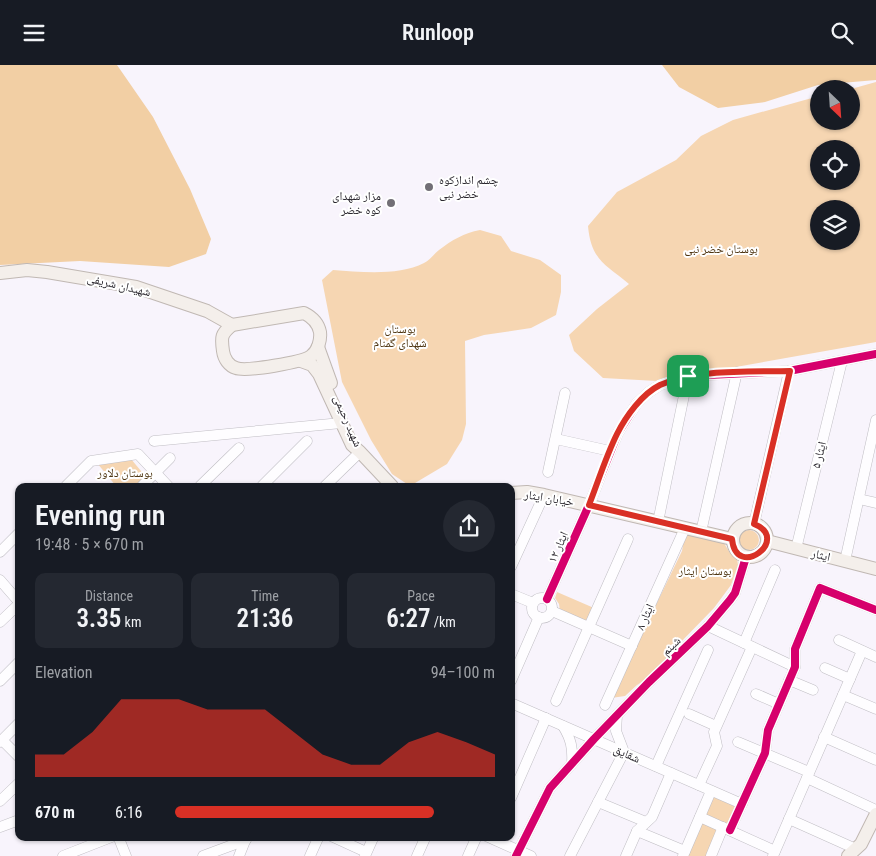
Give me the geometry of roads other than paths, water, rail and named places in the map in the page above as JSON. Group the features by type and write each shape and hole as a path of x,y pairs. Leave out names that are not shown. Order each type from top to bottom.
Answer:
{"main road":[{"name":"شهیدان شریفی","path":"0,273 28,270 136,287 207,311 232,325"},
{"name":"شهید رحیمی","path":"232,325 304,313 312,317 319,327 321,338 318,347 339,401 359,441 360,451 389,483"},
{"path":"232,325 223,333 222,341 224,356 229,364 237,369 251,369 301,361 310,357 318,347"},
{"path":"301,361 312,365 319,374 352,445 360,451"},
{"name":"خیابان ایثار","path":"515,493 544,495 732,539"},
{"path":"749,523 754,524 758,525 765,532 767,541 765,547 758,555 746,557 737,552 732,539 740,526 749,523"},
{"name":"ایثار","path":"767,541 876,569"},
{"path":"852,853 872,833 876,812"}],"street":[{"name":"ایثار ۱۲","path":"547,599 589,505 618,433 637,403 649,392 660,385 688,376 737,372 790,371 876,354"},
{"name":"ایثار ۵","path":"796,549 842,361"},
{"path":"754,524 790,371"},
{"path":"700,532 737,372"},
{"path":"658,522 688,376"},
{"path":"548,472 565,393"},
{"path":"845,561 876,421"},
{"path":"154,441 341,423"},
{"path":"556,439 610,451"},
{"path":"265,483 307,441"},
{"path":"203,483 239,448"},
{"path":"328,483 360,451"},
{"path":"69,483 91,461 138,454 165,483"},
{"path":"145,483 170,458"},
{"path":"515,558 544,495"},
{"path":"859,499 876,503"},
{"name":"ایثار ۸","path":"605,705 685,528"},
{"path":"0,552 15,537"},
{"path":"556,701 628,539"},
{"name":"شبنم","path":"517,853 550,789 617,715 708,626 735,593 746,557"},
{"path":"699,785 717,745 714,732 716,726 775,571"},
{"path":"0,580 15,598"},
{"path":"711,856 742,805 765,753 768,730 795,667 795,649 820,588 876,610"},
{"path":"515,596 533,603"},
{"path":"533,603 538,599 547,599 551,603 552,611"},
{"path":"533,603 533,611 538,617 545,618 552,611"},
{"path":"0,622 15,607"},
{"path":"552,611 632,646"},
{"path":"515,672 538,617"},
{"path":"708,626 795,667"},
{"path":"839,640 876,657"},
{"path":"656,766 708,649"},
{"path":"700,817 774,853 862,651"},
{"path":"0,681 15,667"},
{"path":"825,668 850,679"},
{"path":"789,680 813,690"},
{"path":"756,695 778,704"},
{"path":"843,695 876,709"},
{"name":"شقایق","path":"515,705 742,805"},
{"path":"689,714 716,726"},
{"path":"570,856 624,752 616,731 617,715"},
{"path":"515,789 546,718"},
{"path":"563,726 571,739 573,751 572,764"},
{"path":"15,727 1,741 15,753"},
{"path":"824,737 876,760"},
{"path":"738,742 765,753 876,812"},
{"path":"626,856 637,831 652,817 671,773"},
{"path":"0,801 15,787"},
{"path":"637,831 684,853 711,791"},
{"path":"598,802 646,822"},
{"path":"789,819 852,853"},
{"path":"0,827 15,821"},
{"path":"63,856 101,841"},
{"path":"120,841 126,856"},
{"path":"203,856 239,841"},
{"path":"239,856 245,841"},
{"path":"310,856 316,841"},
{"path":"341,841 365,854 372,841"},
{"path":"417,856 424,841"},
{"path":"468,856 474,841"},
{"path":"498,841 517,853 531,856"}],"place":[{"name":"چشم اندازکوه خضر نبی","path":"429,187"},
{"name":"مزار شهدای کوه خضر","path":"391,203"}],"park label":[{"name":"بوستان خضر نبی","path":"721,249"},
{"name":"بوستان شهدای گمنام","path":"400,336"},
{"name":"بوستان دلاور","path":"125,473"},
{"name":"بوستان ایثار","path":"705,571"}]}
